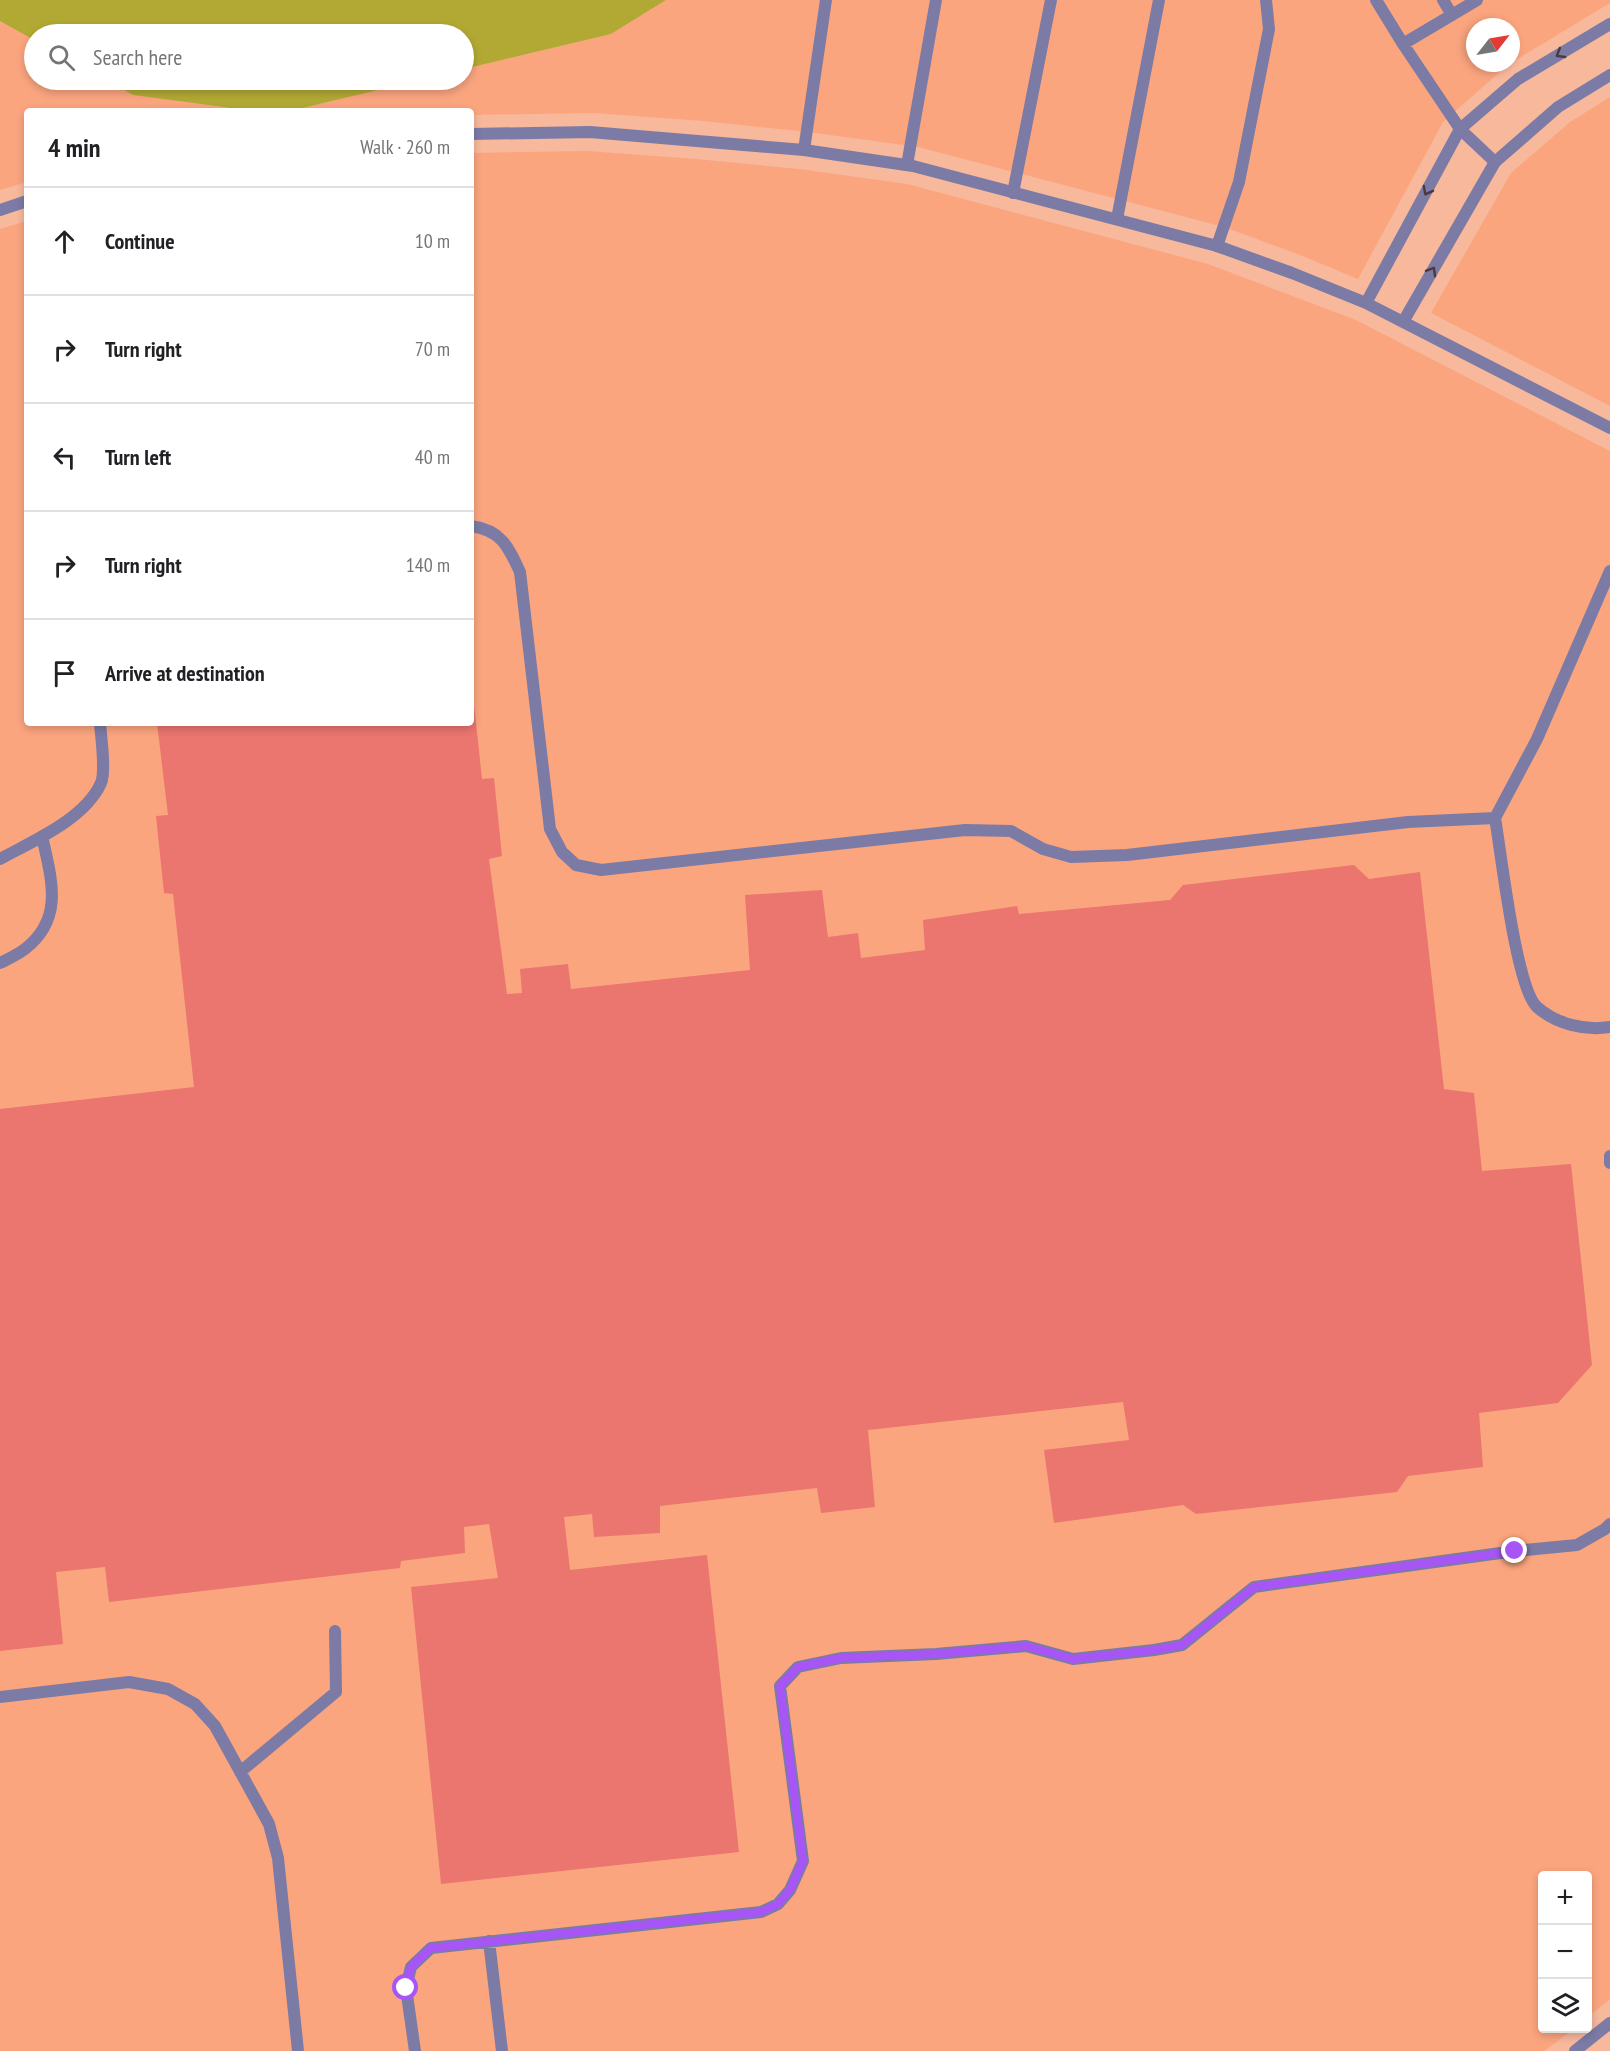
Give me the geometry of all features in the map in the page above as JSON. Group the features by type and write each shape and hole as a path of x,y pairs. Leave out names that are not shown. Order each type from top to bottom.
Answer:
{"street":[{"path":"804,150 826,0"},
{"path":"907,165 936,0"},
{"path":"1013,192 1051,0"},
{"path":"1117,219 1159,0"},
{"path":"1217,246 1239,182 1269,29 1266,0"},
{"path":"1376,0 1460,129 1495,162"},
{"path":"1443,0 1452,15"},
{"path":"1403,44 1477,0"},
{"path":"1366,303 1460,129 1518,79 1610,24"},
{"path":"1404,322 1495,162 1558,106 1610,75"},
{"path":"474,134 590,132 804,150 907,165 1013,192 1217,246 1366,303 1610,428"},
{"path":"0,210 24,202"},
{"path":"474,526 488,528 499,536 510,549 520,572 550,829 562,852 576,865 601,870 965,830 1011,831 1043,849 1071,857 1127,855 1408,822 1495,818"},
{"path":"1610,571 1537,739 1495,818 1523,981 1535,1006 1562,1023 1596,1029 1610,1027"},
{"path":"0,860 84,808 102,781 103,749 100,726"},
{"path":"0,963 24,949 44,930 54,895 42,836"},
{"path":"1610,1155 1610,1163"},
{"path":"415,2051 406,1988 411,1967 431,1948 761,1912 778,1904 790,1890 803,1861 780,1686 798,1667 841,1658 936,1654 1026,1646 1073,1659 1154,1650 1182,1645 1254,1587 1515,1551 1577,1545 1610,1524"},
{"path":"240,1772 336,1692 335,1631"},
{"path":"0,1697 129,1682 168,1689 195,1704 215,1726 269,1824 278,1858 298,2051"},
{"path":"489,1941 502,2051"},
{"path":"1575,2051 1610,2023"}],"shaded area":[{"path":"0,0 666,0 611,34 474,67 474,24 24,24 24,34 0,21"},
{"path":"666,0 1610,0 1610,3 1520,58 1520,18 1466,18 1466,72 1500,72 1443,122 1358,279 1224,227 918,147 703,121 593,113 474,115 474,108 303,108 378,90 474,90 474,67 611,34"},
{"path":"0,21 24,34 24,90 124,90 133,95 230,108 24,108 24,183 0,190"},
{"path":"124,90 378,90 303,108 230,108 133,95"},
{"path":"1610,97 1610,406 1431,313 1511,173 1570,122"},
{"path":"587,151 799,169 907,184 1208,264 1356,320 1610,451 1610,1999 1592,2014 1592,1871 1538,1871 1538,2033 1569,2033 1544,2051 0,2051 0,229 24,222 24,726 474,726 474,153"}],"building":[{"path":"474,704 482,779 494,778 502,856 489,859 507,994 522,993 520,969 568,964 571,989 750,970 745,895 822,890 828,937 858,933 861,958 925,950 923,920 1017,906 1019,914 1170,900 1183,885 1354,865 1369,879 1420,872 1444,1089 1474,1093 1482,1171 1571,1164 1592,1365 1558,1403 1479,1413 1483,1467 1408,1476 1397,1492 1196,1514 1183,1505 1054,1523 1044,1450 1129,1440 1123,1402 868,1430 875,1507 821,1513 817,1488 660,1506 660,1533 594,1537 592,1514 564,1517 570,1570 707,1555 739,1852 441,1884 411,1587 498,1578 489,1524 464,1527 465,1553 401,1561 400,1568 109,1602 105,1567 56,1572 63,1644 0,1651 0,1109 194,1087 173,894 164,893 156,816 168,815 157,726 474,726"}],"route":[{"path":"406,1988 411,1967 431,1948 761,1912 778,1904 790,1890 803,1861 780,1686 798,1667 841,1658 936,1654 1026,1646 1073,1659 1154,1650 1182,1645 1254,1587 1515,1551"}]}
